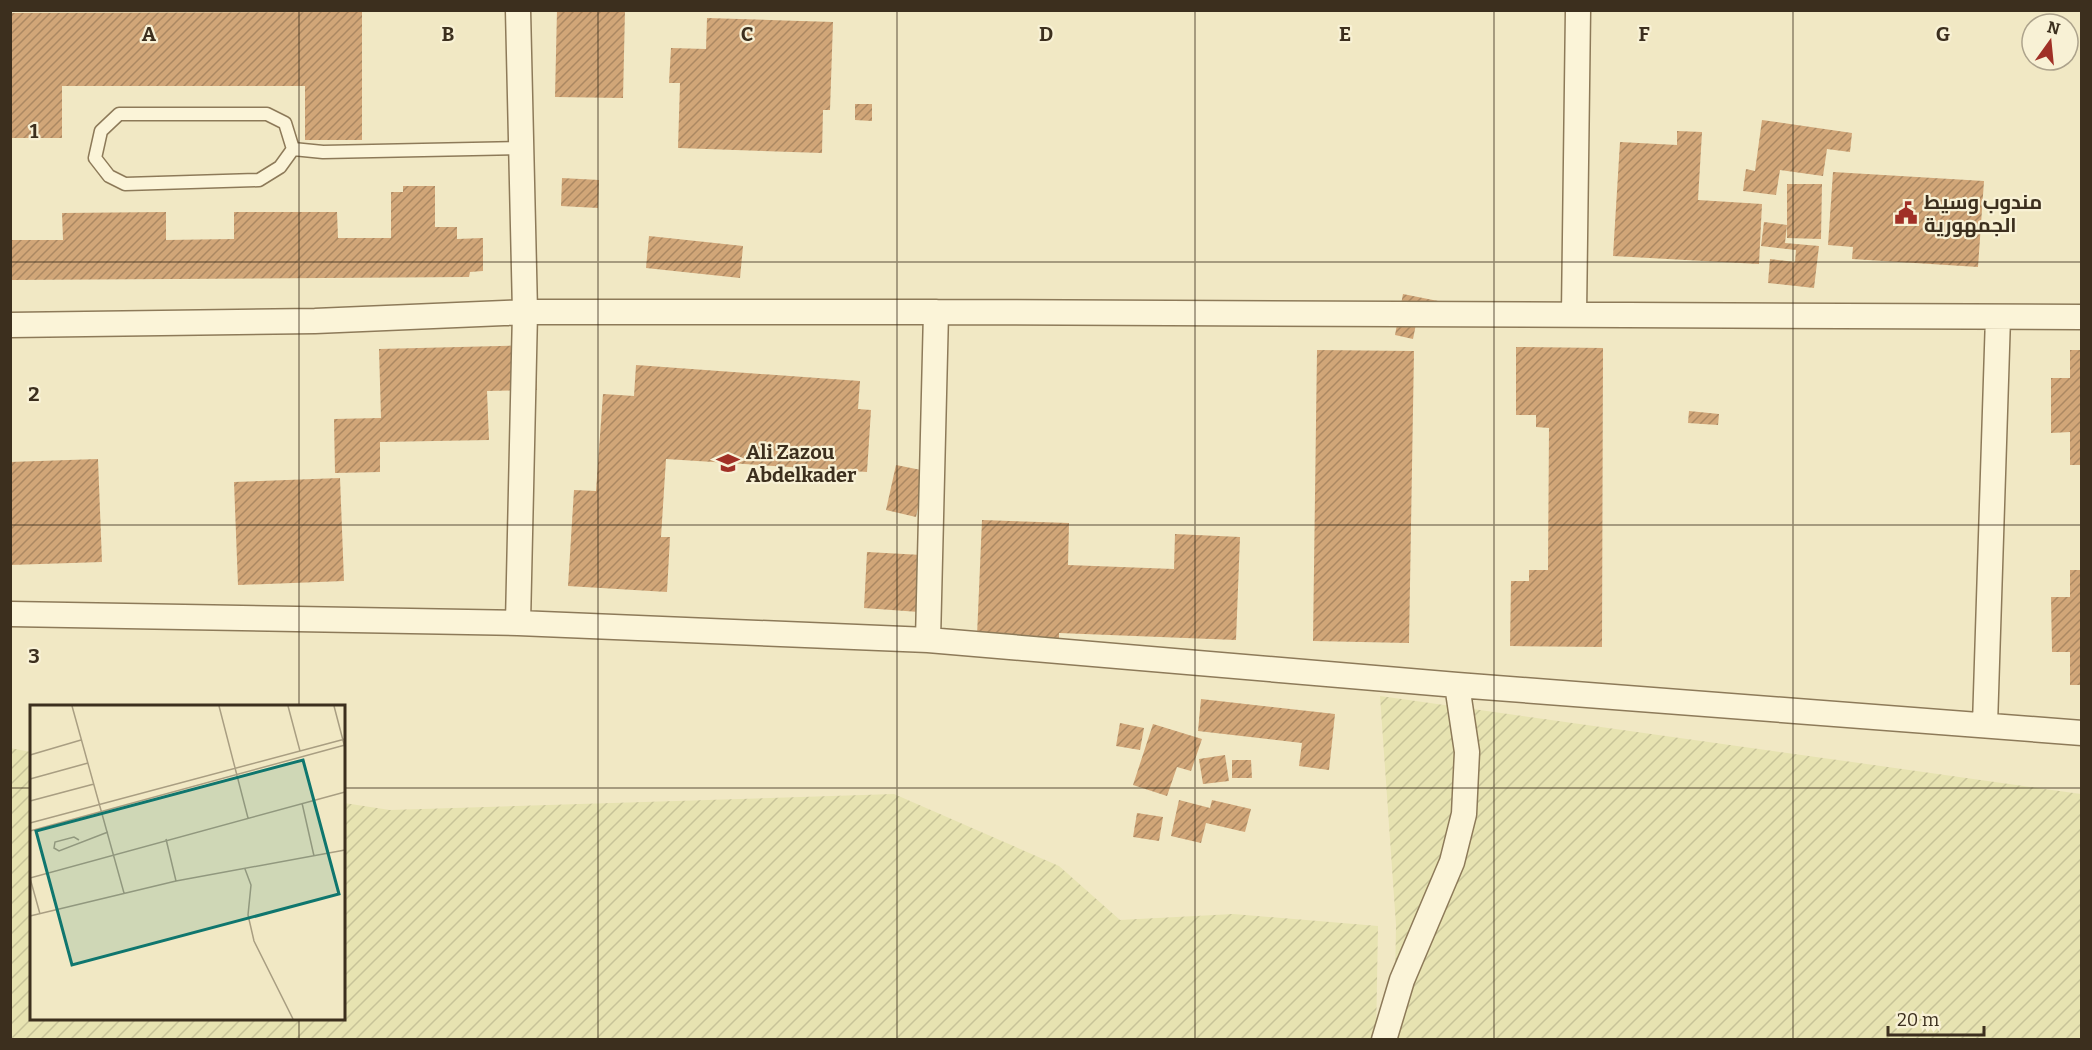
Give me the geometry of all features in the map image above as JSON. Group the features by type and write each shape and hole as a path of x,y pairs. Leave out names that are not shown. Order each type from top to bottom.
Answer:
{"street":[{"path":"518,10 525,312 518,623"},
{"path":"1575,314 1578,10"},
{"path":"10,325 315,321 525,312 2082,317"},
{"path":"928,640 936,312"},
{"path":"1985,725 1998,317"},
{"path":"10,614 518,623 928,640 1457,685 2082,733"},
{"path":"1384,1040 1402,980 1452,862 1464,814 1467,752 1457,685"}],"lane":[{"path":"119,114 267,114 285,123 293,149 280,167 259,180 125,184 109,176 94,158 101,131 119,114"},
{"path":"293,149 323,152 522,148"}],"shaded area":[{"path":"1380,696 2081,794 2081,1039 1394,1039 1396,925"},
{"path":"10,748 30,752 30,1020 345,1020 345,803 390,810 894,794 1059,866 1120,920 1233,914 1378,926 1376,1039 11,1039"}],"building":[{"path":"557,10 625,10 623,98 555,97"},
{"path":"362,12 362,140 305,140 305,86 62,86 62,138 10,138 10,13"},
{"path":"707,18 833,22 830,110 823,110 822,153 678,148 680,83 669,83 671,48 706,49"},
{"path":"855,104 872,104 872,121 855,120"},
{"path":"1762,120 1852,133 1850,152 1827,149 1823,176 1780,170 1776,195 1743,191 1746,169 1755,171"},
{"path":"1677,131 1702,132 1698,200 1762,204 1759,264 1613,256 1620,142 1677,145"},
{"name":"مندوب وسيط الجمهورية","path":"1833,172 1984,181 1978,267 1852,259 1853,247 1828,245"},
{"path":"562,178 599,180 598,208 561,206"},
{"path":"1787,184 1822,184 1821,239 1787,238"},
{"path":"403,186 435,186 435,227 457,227 457,239 483,238 483,271 470,272 469,277 10,280 10,240 63,240 62,213 166,212 166,240 234,239 234,212 337,212 338,238 391,238 391,192 403,192"},
{"path":"1764,222 1787,225 1785,243 1819,246 1814,288 1768,283 1770,259 1795,262 1796,250 1761,246"},
{"path":"649,236 743,246 740,278 646,268"},
{"path":"1403,294 1438,301 1434,323 1417,319 1413,339 1395,335"},
{"path":"536,345 537,390 487,391 489,440 380,442 380,472 335,473 334,419 381,418 379,349"},
{"path":"1516,347 1603,348 1602,647 1510,646 1511,581 1529,581 1529,570 1548,570 1549,428 1536,427 1536,415 1516,415"},
{"path":"1317,350 1414,351 1409,643 1313,641"},
{"path":"2070,350 2082,350 2082,465 2070,465 2070,432 2051,433 2051,378 2070,378"},
{"path":"636,365 860,381 858,409 871,410 867,472 666,459 661,537 670,537 667,592 568,586 574,490 596,491 603,394 634,396"},
{"path":"1689,411 1719,414 1718,425 1688,423"},
{"path":"98,459 102,562 10,565 10,462"},
{"path":"896,465 926,471 916,517 886,510"},
{"path":"340,478 344,581 238,585 234,482"},
{"path":"982,520 1069,523 1068,565 1174,569 1175,534 1240,537 1236,640 1059,633 1059,639 977,636"},
{"path":"867,552 922,555 919,612 864,608"},
{"path":"2070,570 2082,570 2082,685 2070,685 2070,652 2052,652 2051,597 2070,597"},
{"path":"1201,699 1335,714 1329,770 1299,766 1302,743 1198,731"},
{"path":"1120,723 1144,728 1140,750 1116,746"},
{"path":"1153,724 1202,739 1191,771 1177,767 1167,796 1133,785"},
{"path":"1225,755 1229,781 1203,784 1199,759"},
{"path":"1232,760 1251,760 1252,778 1232,778"},
{"path":"1179,800 1210,808 1212,800 1251,809 1245,832 1206,823 1201,843 1171,836"},
{"path":"1137,813 1163,817 1159,841 1133,837"}],"place":[{"name":"مندوب وسيط الجمهورية","path":"1906,213"},
{"name":"Ali Zazou Abdelkader","path":"728,463"}]}
